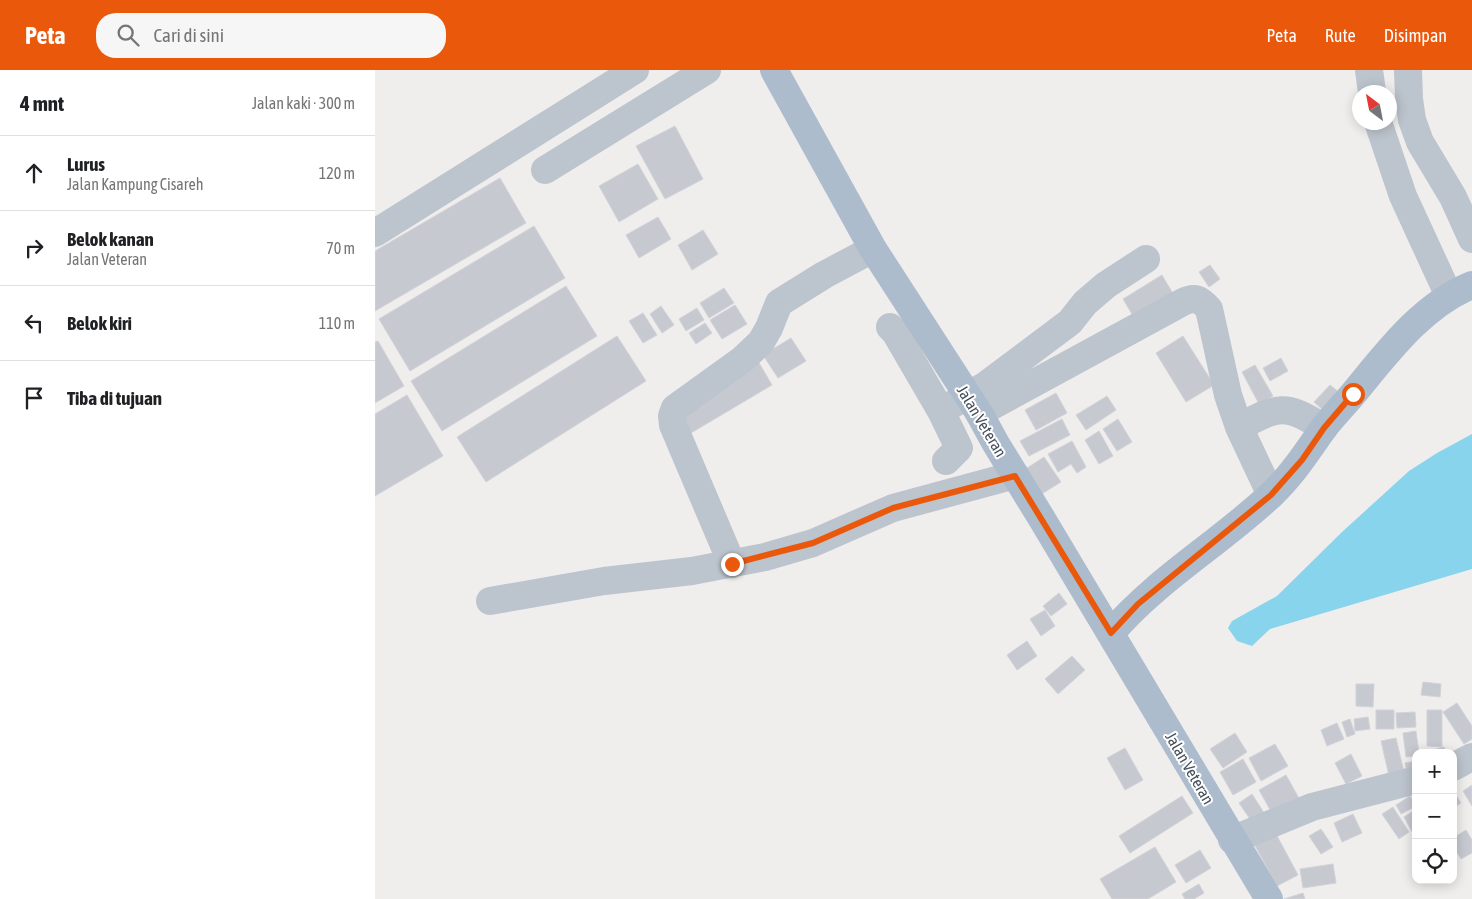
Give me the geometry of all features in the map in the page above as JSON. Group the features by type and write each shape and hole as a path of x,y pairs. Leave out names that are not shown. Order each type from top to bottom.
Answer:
{"main road":[{"name":"Jalan Veteran","path":"774,70 873,249 973,404 1269,899"},
{"path":"1111,633 1138,604 1271,495 1302,460 1324,428 1404,333 1461,291"}],"street":[{"path":"375,233 635,70"},
{"path":"545,170 707,70"},
{"path":"1369,70 1371,85"},
{"path":"1408,70 1412,120 1420,142 1453,197 1472,239"},
{"path":"1381,130 1403,196 1461,291"},
{"path":"732,564 673,425 672,416 675,408 743,359 761,342 779,303 824,275 873,249"},
{"path":"973,404 986,385 1070,322 1085,304 1107,285 1146,259"},
{"path":"941,411 973,404 1191,298 1196,298 1209,308 1228,395 1239,427 1271,495"},
{"path":"890,327 895,332 941,411 959,448 946,461"},
{"path":"1239,427 1273,410 1285,409 1294,410 1324,428"},
{"path":"490,601 604,581 692,571 732,564 813,543 893,508 1015,476"},
{"path":"1457,764 1472,757"},
{"path":"1233,840 1312,807 1412,781"}],"water":[{"path":"1472,434 1472,569 1270,629 1252,646 1237,641 1228,628 1232,621 1277,596 1342,532 1409,471"}],"building":[{"path":"675,126 703,179 665,199 636,146"},
{"path":"638,164 658,199 619,222 599,186"},
{"path":"500,178 526,223 375,311 375,251"},
{"path":"658,217 671,239 639,258 626,235"},
{"path":"534,226 565,278 410,371 379,319"},
{"path":"703,230 718,254 692,270 678,245"},
{"path":"1210,265 1220,279 1209,287 1199,272"},
{"path":"1162,275 1175,297 1136,321 1123,299"},
{"path":"566,286 597,336 442,431 411,381"},
{"path":"724,288 734,303 709,318 700,303"},
{"path":"735,305 747,324 722,339 710,320"},
{"path":"661,306 674,325 662,333 650,314"},
{"path":"697,308 704,320 686,331 679,319"},
{"path":"643,313 657,335 643,343 629,321"},
{"path":"705,323 712,333 696,344 689,333"},
{"path":"617,336 646,381 486,482 457,437"},
{"path":"1183,336 1214,385 1186,402 1156,353"},
{"path":"791,338 806,361 778,378 763,355"},
{"path":"378,341 404,386 375,403 375,342"},
{"path":"1281,358 1288,371 1270,381 1263,368"},
{"path":"758,361 772,385 691,433 677,409"},
{"path":"1255,365 1273,396 1259,404 1242,372"},
{"path":"1330,385 1340,393 1324,411 1314,402"},
{"path":"1056,393 1067,413 1036,430 1025,410"},
{"path":"407,395 443,456 375,496 375,414"},
{"path":"1107,396 1116,410 1086,430 1076,415"},
{"path":"1062,419 1070,435 1029,456 1020,441"},
{"path":"1118,419 1132,442 1117,451 1103,429"},
{"path":"1099,431 1113,456 1099,464 1085,440"},
{"path":"1072,441 1086,467 1077,473 1071,464 1058,472 1048,454"},
{"path":"1044,457 1061,482 1040,495 1024,470"},
{"path":"1059,593 1067,604 1051,616 1043,606"},
{"path":"1045,610 1055,626 1041,636 1030,619"},
{"path":"1027,641 1037,656 1017,670 1007,655"},
{"path":"1072,656 1085,670 1058,694 1045,679"},
{"path":"1423,682 1441,684 1440,697 1421,695"},
{"path":"1356,684 1374,684 1373,707 1356,706"},
{"path":"1457,703 1472,726 1472,739 1464,744 1443,712"},
{"path":"1376,710 1394,710 1394,729 1376,729"},
{"path":"1427,710 1442,710 1442,747 1427,746"},
{"path":"1415,712 1416,727 1397,728 1396,713"},
{"path":"1368,717 1370,729 1355,731 1354,719"},
{"path":"1350,719 1355,734 1347,737 1342,722"},
{"path":"1337,723 1344,739 1327,746 1321,730"},
{"path":"1416,731 1418,749 1412,749 1412,756 1406,757 1403,733"},
{"path":"1235,733 1247,752 1223,768 1210,749"},
{"path":"1396,738 1404,772 1389,776 1381,741"},
{"path":"1275,744 1288,766 1261,781 1249,758"},
{"path":"1125,748 1143,780 1125,790 1107,758"},
{"path":"1351,754 1362,776 1346,784 1335,763"},
{"path":"1243,759 1256,782 1233,795 1220,772"},
{"path":"1412,762 1412,776 1408,777 1405,763"},
{"path":"1286,775 1300,800 1273,815 1259,790"},
{"path":"1472,785 1472,806 1463,791"},
{"path":"1252,794 1266,816 1254,825 1239,803"},
{"path":"1182,796 1193,813 1130,853 1119,836"},
{"path":"1410,796 1412,799 1412,808 1401,814 1396,805"},
{"path":"1457,796 1461,803 1457,806"},
{"path":"1393,807 1409,832 1399,839 1382,814"},
{"path":"1412,812 1412,832 1404,817"},
{"path":"1353,814 1362,833 1342,842 1334,823"},
{"path":"1321,829 1333,847 1321,854 1309,836"},
{"path":"1466,830 1472,840 1472,853 1461,859 1457,852 1457,836"},
{"path":"1275,832 1298,875 1277,886 1254,844"},
{"path":"1155,847 1176,882 1148,899 1112,899 1100,879"},
{"path":"1200,850 1211,868 1186,883 1175,865"},
{"path":"1333,864 1336,883 1303,888 1300,869"},
{"path":"1199,884 1204,893 1194,899 1185,899 1182,894"},
{"path":"1303,893 1305,899 1284,899"}],"route":[{"path":"732,564 813,543 893,508 1015,476 1111,633 1138,604 1271,495 1302,460 1324,428 1353,394"}]}
